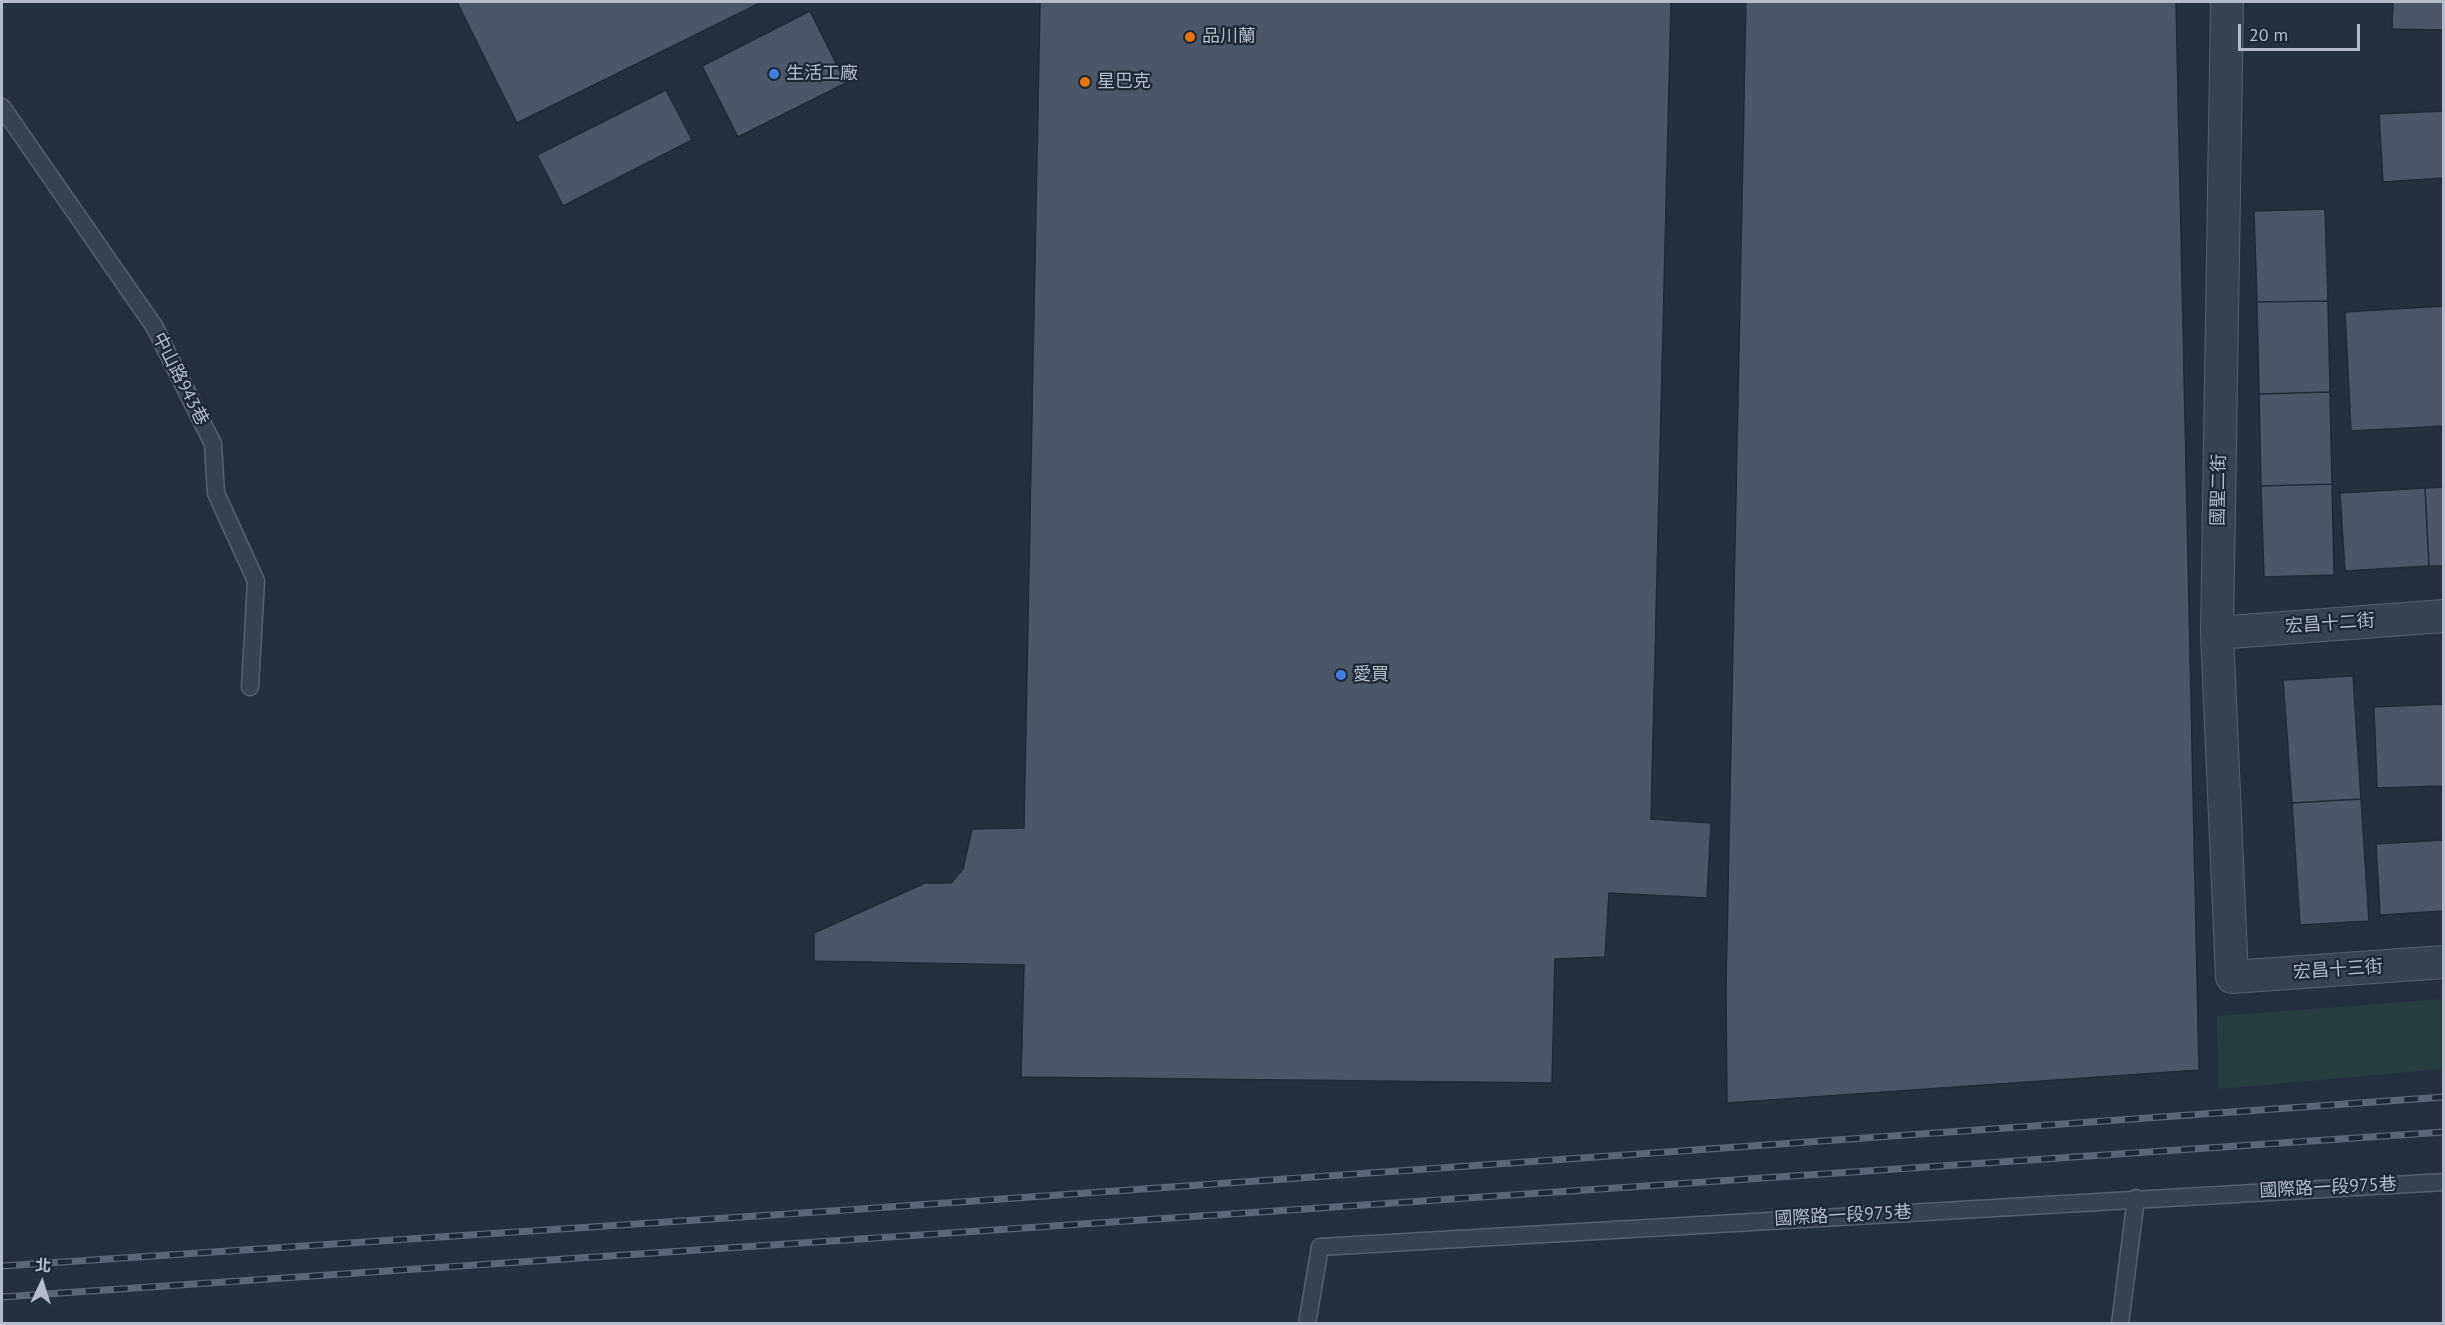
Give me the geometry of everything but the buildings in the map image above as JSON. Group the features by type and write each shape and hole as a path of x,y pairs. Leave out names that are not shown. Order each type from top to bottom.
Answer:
{"street":[{"name":"國聖二街","path":"2227,2 2217,633 2232,978"},
{"name":"宏昌十二街","path":"2217,633 2444,616"},
{"name":"宏昌十三街","path":"2232,978 2444,962"}],"lane":[{"name":"中山路943巷","path":"2,107 153,326 213,444 216,493 256,581 250,687"},
{"name":"國際路一段975巷","path":"1307,1323 1320,1247 2136,1198 2444,1182"},
{"path":"2120,1323 2136,1198"}],"green space":[{"path":"2443,999 2443,1069 2218,1089 2217,1016"}],"railway":[{"path":"2,1266 832,1211 2444,1097"},
{"path":"2,1297 2444,1132"}],"place":[{"name":"品川蘭","path":"1190,37"},
{"name":"生活工廠","path":"774,74"},
{"name":"星巴克","path":"1085,82"},
{"name":"愛買","path":"1341,675"}]}
